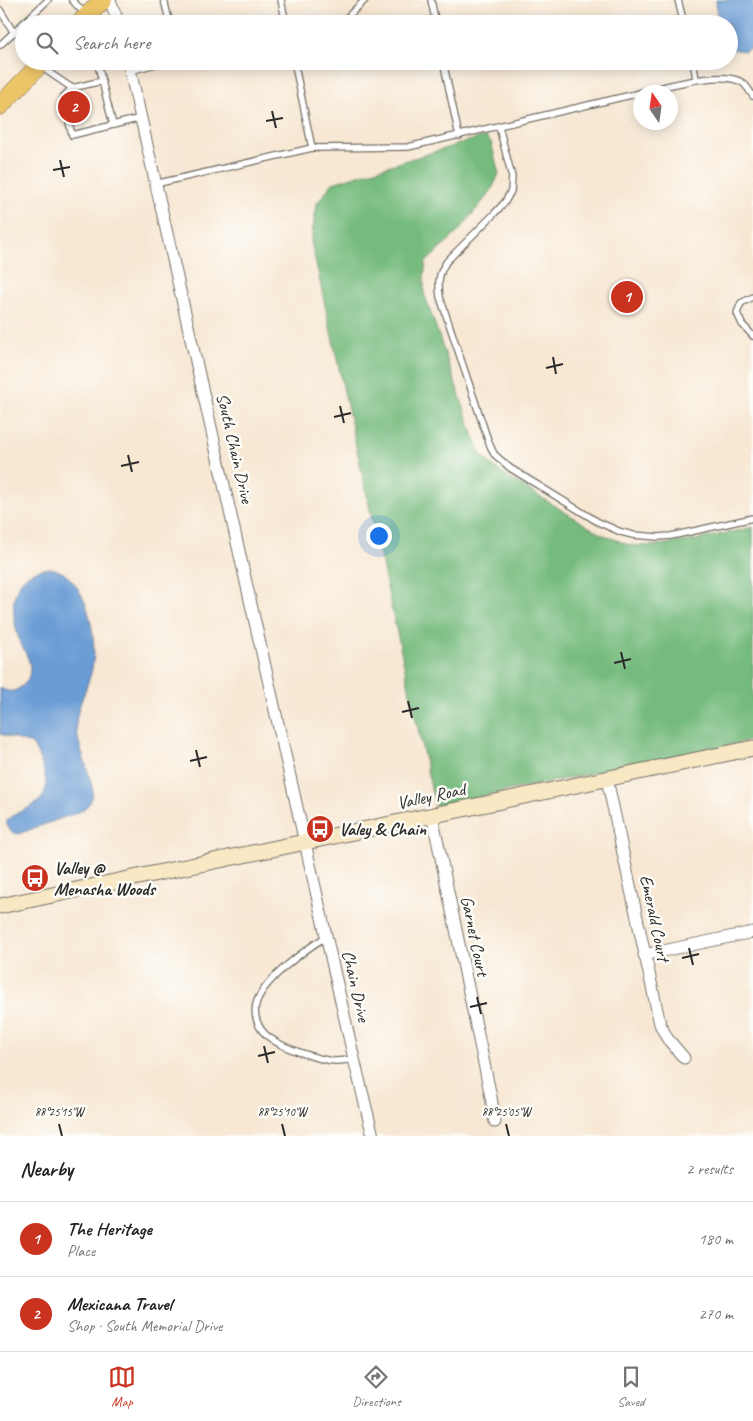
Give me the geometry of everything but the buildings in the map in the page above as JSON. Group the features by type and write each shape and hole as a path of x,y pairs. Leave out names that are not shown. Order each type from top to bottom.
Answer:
{"main road":[{"path":"88,15 103,0"},
{"path":"1,102 34,70"}],"street":[{"path":"110,0 116,15"},
{"name":"South Chain Drive","path":"130,70 305,842"},
{"name":"Valley Road","path":"0,906 753,748"},
{"name":"Emerald Court","path":"607,779 660,1024 667,1038 684,1058"},
{"name":"Garnet Court","path":"432,815 490,1089 495,1122"},
{"name":"Chain Drive","path":"305,842 373,1136"},
{"path":"644,955 753,932"}],"lane":[{"path":"33,15 48,0"},
{"path":"72,0 80,15"},
{"path":"164,0 168,15"},
{"path":"281,0 284,15"},
{"path":"349,15 365,0"},
{"path":"431,0 434,15"},
{"path":"678,0 682,15"},
{"path":"0,10 14,33 0,45"},
{"path":"50,70 72,88"},
{"path":"99,70 113,125"},
{"path":"295,70 312,148"},
{"path":"446,70 459,136"},
{"path":"694,70 696,79"},
{"path":"672,85 696,79 729,79 743,83 753,96"},
{"path":"102,81 72,88 63,97 72,135 141,118"},
{"path":"155,184 312,148 408,147 633,95"},
{"path":"499,127 512,177 511,191 505,202 447,261 438,278 440,297 494,454 510,468 598,522 621,532 646,537 671,536 753,518"},
{"path":"753,297 741,303 737,312 742,324 753,336"},
{"path":"327,936 292,960 267,986 257,1001 255,1016 260,1028 269,1038 292,1049 334,1061 354,1059"}],"green space":[{"path":"485,136 491,142 499,174 491,191 458,232 426,262 424,278 424,293 480,454 501,473 599,533 629,545 650,546 696,540 753,527 753,740 435,806 311,241 317,203 333,183"}],"water":[{"path":"716,0 753,0 753,46 745,51 738,50 738,15 717,15"},
{"path":"51,568 63,573 74,583 82,595 92,626 94,656 92,669 78,710 76,724 78,739 93,791 89,804 79,812 18,834 11,832 7,825 7,820 41,799 46,787 46,779 42,764 32,744 0,734 0,688 13,691 25,684 29,674 29,663 16,630 14,617 15,594 19,584 26,576"}],"place":[{"name":"Mexicana Travel","path":"74,107"},
{"name":"The Heritage","path":"627,297"},
{"name":"Valey & Chain","path":"320,829"},
{"name":"Valley @ Menasha Woods","path":"35,878"}]}
